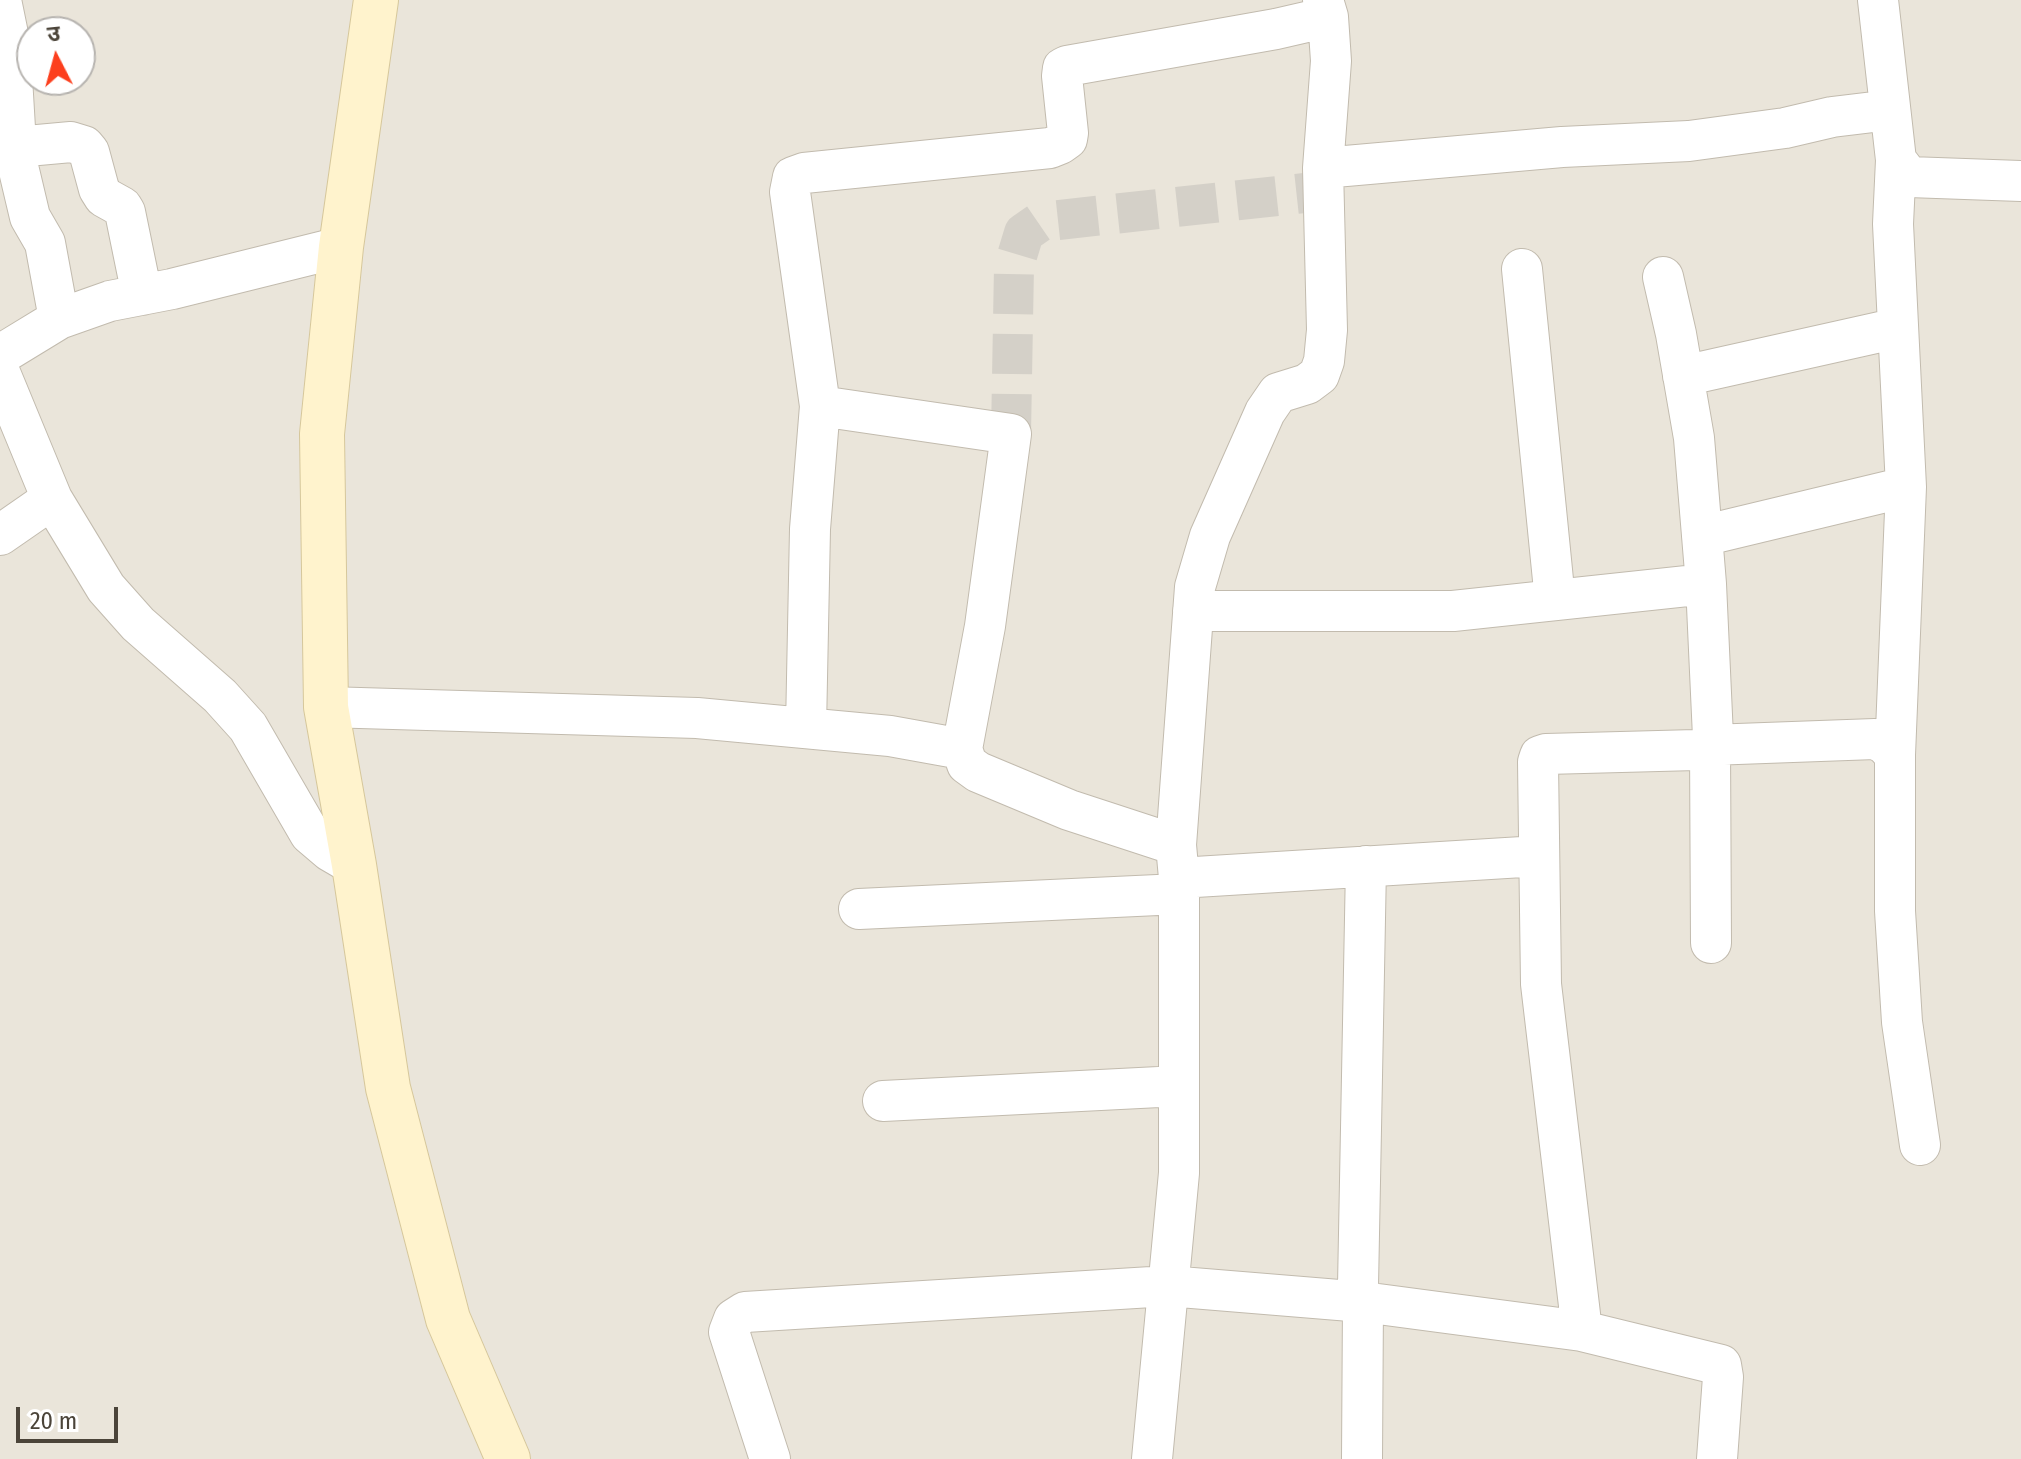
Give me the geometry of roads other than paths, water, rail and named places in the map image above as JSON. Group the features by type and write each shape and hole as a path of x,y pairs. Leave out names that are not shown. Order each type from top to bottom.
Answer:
{"street":[{"path":"1,0 10,44 16,147 30,217 45,243 59,319"},
{"path":"376,0 341,247 322,434 326,707 388,1088 448,1319 508,1459"},
{"path":"1878,0 1896,160 1893,224 1906,487 1895,755 1895,911 1902,1022 1920,1145"},
{"path":"806,728 810,529 820,406 790,192 793,177 804,173 1050,148 1067,139 1068,133 1063,68 1276,29 1325,9 1331,61 1323,168 1327,330 1324,361 1319,375 1307,384 1278,393 1265,412 1210,536 1195,587 1178,872 1179,1173 1152,1459"},
{"path":"1323,168 1562,147 1689,141 1890,110"},
{"path":"16,147 71,142 84,146 89,152 104,197 125,212 142,295"},
{"path":"1896,160 1909,177 2021,181"},
{"path":"0,355 59,319 110,301 341,247"},
{"path":"1522,269 1555,600"},
{"path":"1663,277 1694,438 1706,584 1713,737 1710,745 1711,943"},
{"path":"1683,376 1898,328"},
{"path":"0,373 52,499 106,588 138,624 220,696 248,727 310,834 354,865"},
{"path":"820,406 1011,434 985,626 962,749 967,764 978,772 1069,810 1178,872"},
{"path":"1702,536 1906,487"},
{"path":"0,535 52,499"},
{"path":"1193,611 1453,611 1706,584"},
{"path":"326,707 697,718 890,736 962,749"},
{"path":"1582,1331 1541,984 1540,756 1875,739 1895,755"},
{"path":"859,909 1178,872 1539,856"},
{"path":"1362,1459 1363,1302 1358,1286 1366,866"},
{"path":"883,1101 1179,1086"},
{"path":"770,1459 729,1332 734,1319 745,1312 1168,1286 1363,1302 1582,1331 1721,1365 1723,1377 1717,1459"}],"tunnel":[{"path":"1011,434 1014,266 1024,233 1040,222 1323,191"}]}
